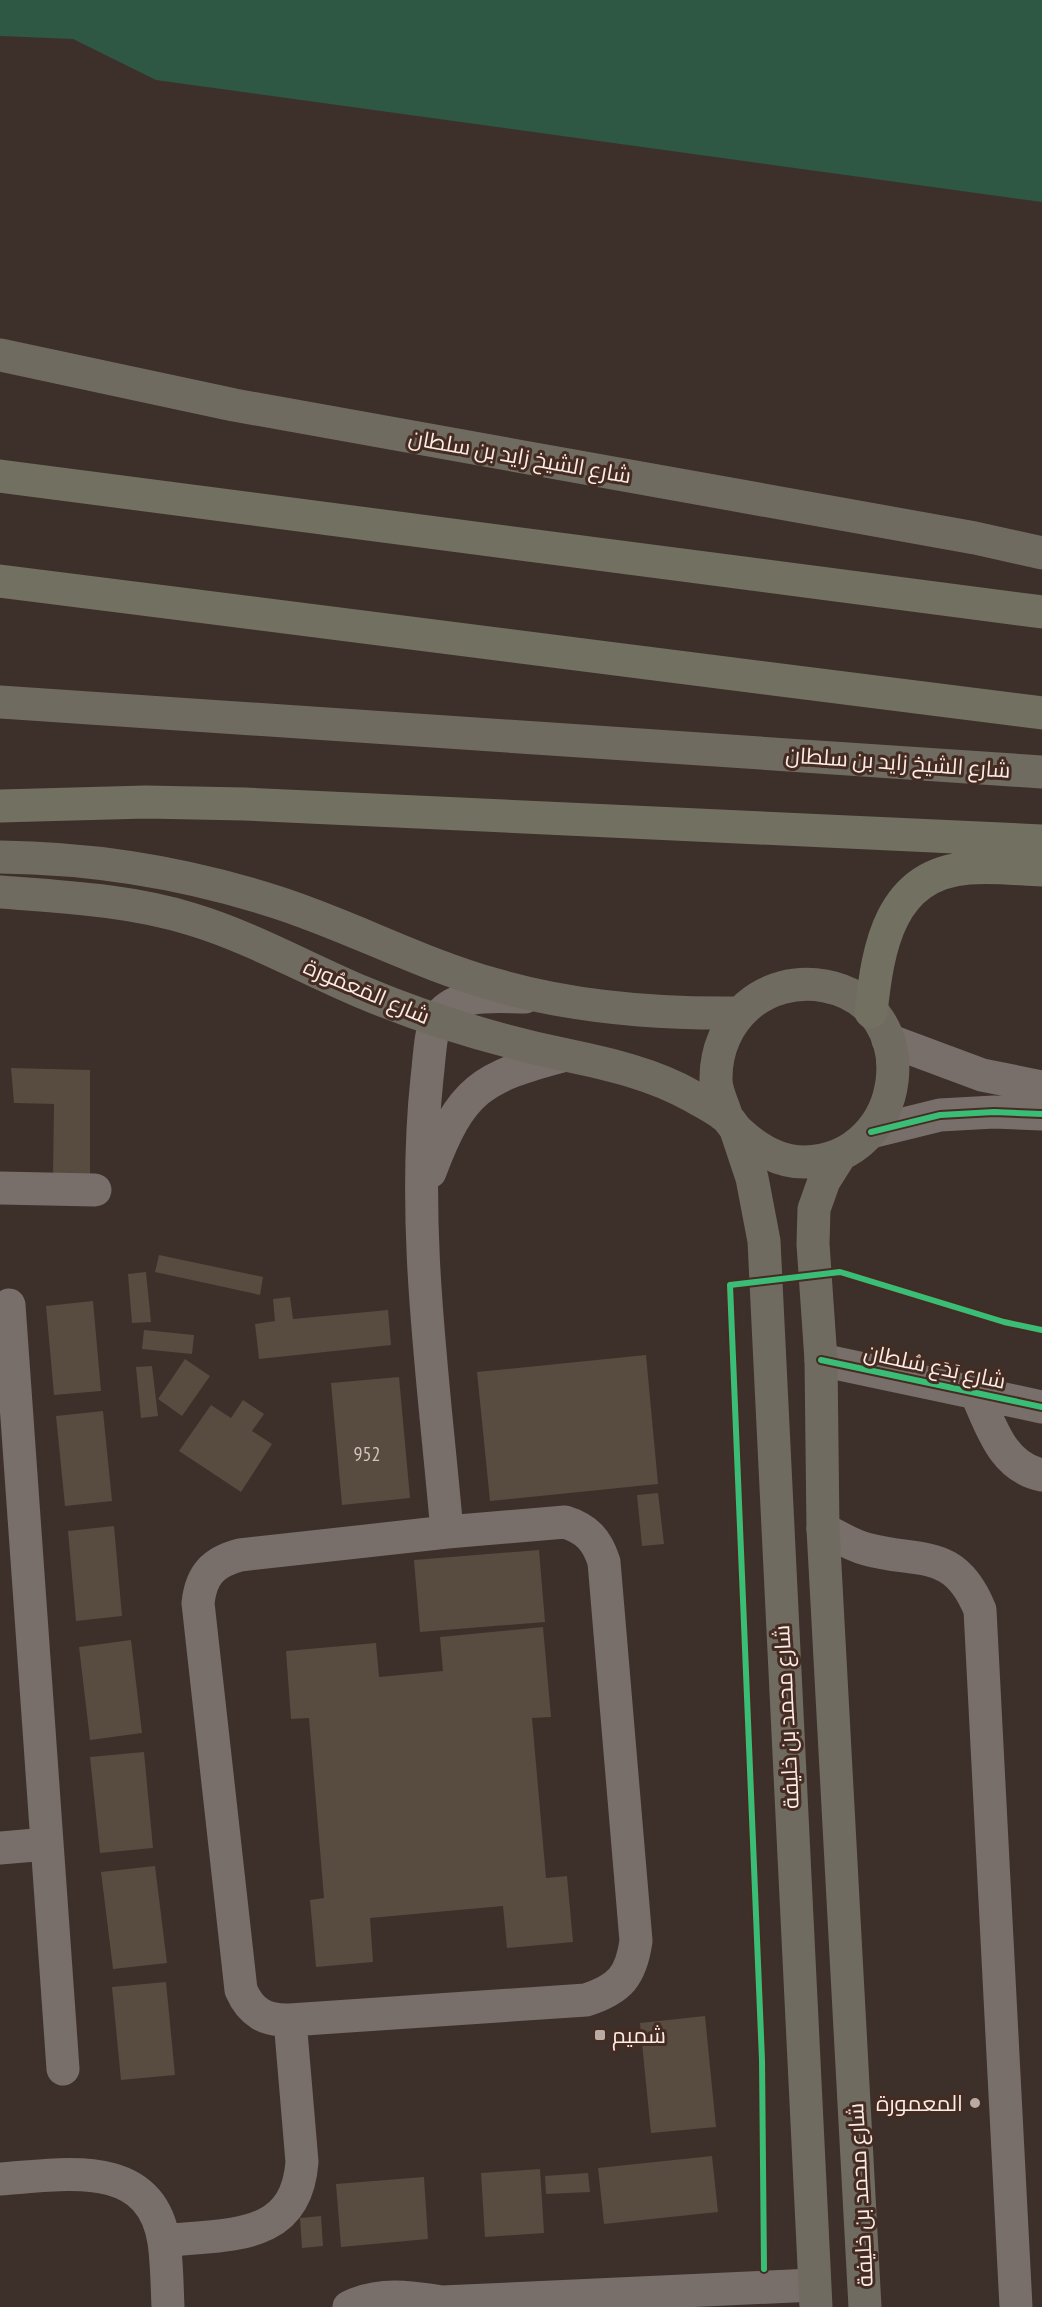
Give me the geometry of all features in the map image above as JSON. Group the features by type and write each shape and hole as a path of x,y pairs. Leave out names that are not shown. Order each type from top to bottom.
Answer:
{"highway":[{"path":"0,476 1042,612"},
{"path":"0,581 1042,713"},
{"path":"0,806 146,802 244,804 1042,841"},
{"path":"871,1012 876,965 883,939 893,912 915,889 946,872 967,868 1042,870"}],"main road":[{"name":"شارع الشيخ زايد بن سلطان","path":"0,355 234,405 939,532 1042,553"},
{"name":"شارع الشيخ زايد بن سلطان","path":"0,702 1042,772"},
{"path":"0,857 100,862 219,885 336,924 445,969 544,997 648,1012 738,1013"},
{"name":"شارع المَعمُورة","path":"0,892 102,899 190,919 273,949 359,991 435,1021 652,1077 691,1095 732,1124"},
{"path":"804,983 829,987 852,996 871,1012 888,1040 893,1059 890,1098 871,1132 841,1154 803,1162 766,1153 732,1124 716,1082 720,1046 738,1013 757,997 780,987 804,983"},
{"name":"شارع محمد بن خليفة","path":"732,1124 752,1178 764,1241 815,2296"},
{"name":"شارع محمد بن خليفة","path":"841,1154 824,1181 814,1209 813,1244 821,1360 824,1529 866,2307"}],"street":[{"path":"447,1532 425,1283 420,1196 424,1108 435,1021 444,1011 465,999 544,997"},
{"path":"888,1040 982,1075 1042,1087"},
{"path":"420,1196 445,1133 463,1104 475,1092 495,1078 517,1068 566,1055"},
{"path":"871,1132 940,1115 994,1112 1042,1114"},
{"path":"0,1188 96,1190"},
{"path":"9,1305 63,2069"},
{"name":"شارع بَدَع سُلطان","path":"821,1360 1042,1407"},
{"path":"976,1393 1002,1449 1022,1468 1042,1475"},
{"path":"564,1522 579,1527 591,1535 599,1547 604,1562 635,1929 633,1962 623,1980 606,1994 586,2000 290,2020 274,2021 260,2015 248,2004 241,1990 198,1603 200,1585 209,1570 223,1560 240,1555 447,1532 564,1522"},
{"path":"824,1529 864,1548 919,1556 940,1562 958,1574 972,1590 980,1610 1016,2307"},
{"path":"0,1848 47,1844"},
{"path":"164,2241 257,2229 277,2220 292,2204 301,2184 302,2162 290,2020"},
{"path":"0,2179 83,2173 110,2176 137,2191 156,2215 164,2241 168,2307"},
{"path":"349,2307 379,2297 415,2298 436,2305 815,2296"}],"green space":[{"path":"0,0 1042,0 1042,202 156,80 73,39 0,36"}],"building":[{"path":"11,1068 90,1070 90,1176 53,1176 54,1104 14,1103"},
{"path":"159,1255 263,1277 260,1295 155,1272"},
{"path":"146,1272 151,1322 132,1323 128,1274"},
{"path":"290,1297 293,1319 388,1310 391,1345 259,1359 255,1324 275,1321 273,1299"},
{"path":"93,1301 101,1391 54,1395 46,1306"},
{"path":"144,1330 194,1335 192,1354 142,1349"},
{"path":"646,1355 658,1484 490,1501 477,1372"},
{"path":"185,1359 210,1376 182,1416 158,1399"},
{"path":"152,1366 158,1416 141,1418 136,1367"},
{"path":"399,1377 410,1498 342,1505 331,1383"},
{"path":"243,1400 264,1414 252,1431 272,1444 241,1492 179,1451 211,1405 231,1418"},
{"path":"103,1411 112,1501 65,1506 56,1416"},
{"path":"658,1493 664,1544 642,1546 637,1495"},
{"path":"114,1526 122,1616 76,1621 68,1531"},
{"path":"539,1550 545,1622 420,1632 414,1560"},
{"path":"543,1627 551,1717 532,1718 546,1878 567,1876 573,1942 507,1948 503,1906 370,1918 373,1962 316,1967 310,1900 324,1898 309,1718 291,1719 286,1651 376,1643 379,1677 443,1671 440,1637"},
{"path":"131,1640 142,1733 90,1740 79,1647"},
{"path":"144,1752 153,1848 100,1853 90,1757"},
{"path":"155,1866 167,1963 113,1969 101,1872"},
{"path":"166,1982 175,2075 121,2080 112,1987"},
{"path":"705,2016 716,2127 651,2133 640,2023"},
{"path":"712,2156 718,2212 604,2224 598,2168"},
{"path":"540,2169 544,2233 485,2237 481,2173"},
{"path":"588,2173 590,2192 546,2194 545,2176"},
{"path":"424,2177 428,2239 341,2247 336,2184"},
{"path":"321,2216 323,2246 302,2248 300,2218"}],"cycle path":[{"path":"871,1132 940,1115 994,1112 1042,1114"},
{"path":"764,2269 762,2060 730,1285 840,1272 1004,1322 1042,1330"},
{"path":"821,1360 1042,1407"}],"place":[{"name":"شميم","path":"600,2035"},
{"name":"المعمورة","path":"975,2103"}]}
